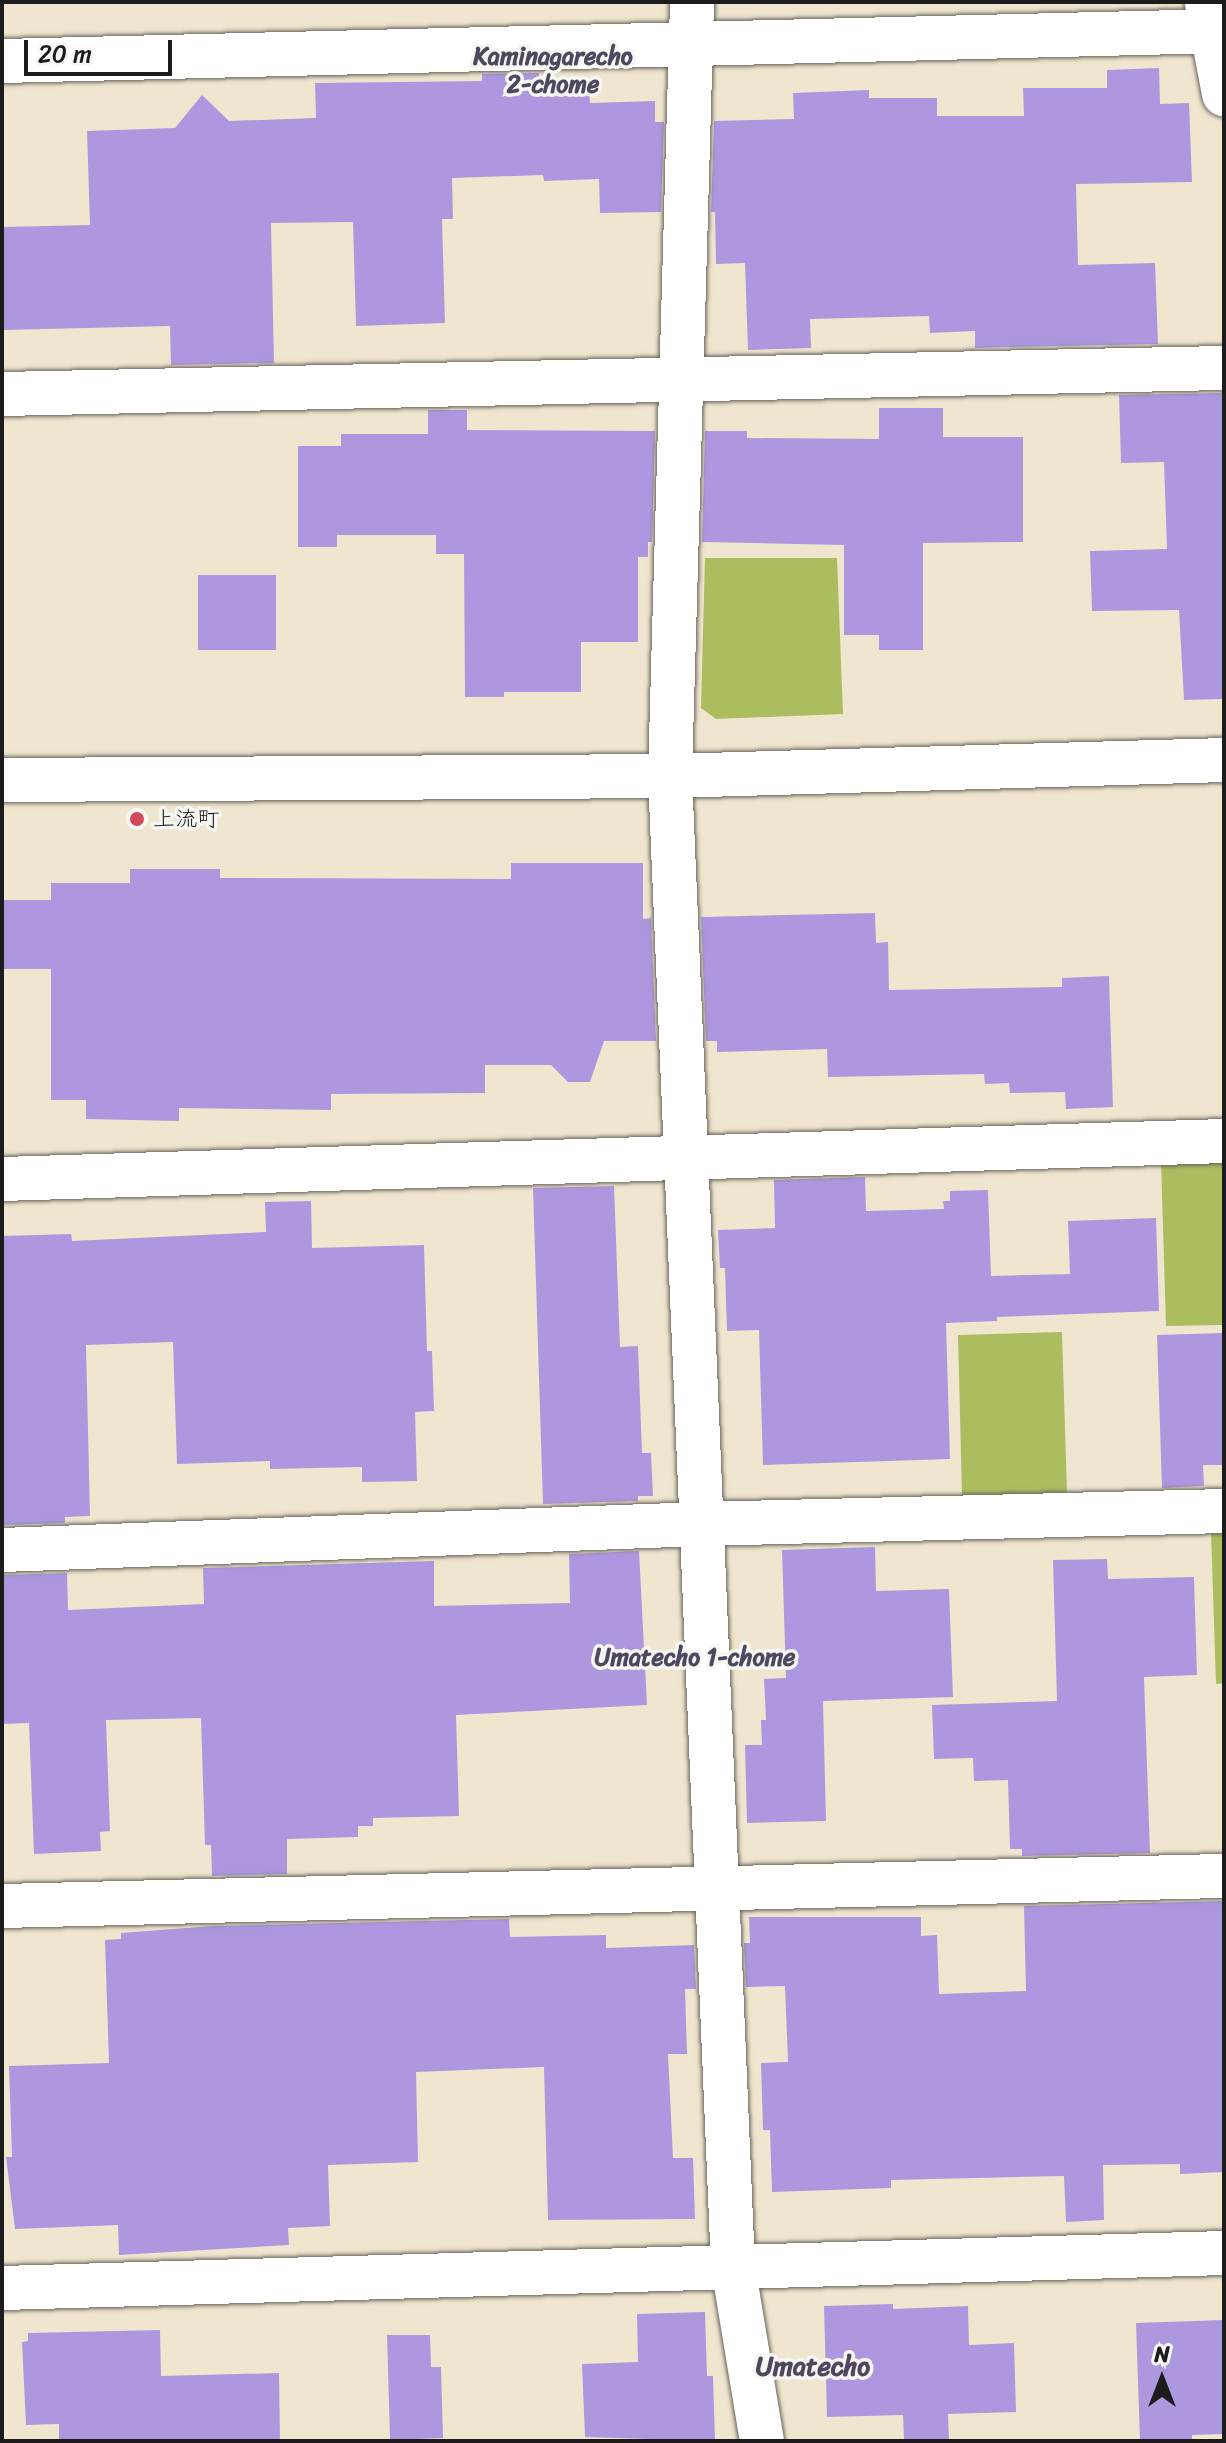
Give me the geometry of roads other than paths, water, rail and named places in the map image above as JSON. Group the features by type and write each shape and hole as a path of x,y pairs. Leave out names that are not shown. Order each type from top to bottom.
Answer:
{"street":[{"path":"2,61 691,23 1214,22 1224,94"},
{"path":"691,23 670,776 733,2266 762,2441"},
{"path":"2,394 1224,368"},
{"path":"2,780 670,776 1224,760"},
{"path":"2,1179 686,1155 1224,1141"},
{"path":"2,1550 701,1524 1224,1511"},
{"path":"2,1906 717,1886 1224,1876"},
{"path":"2,2288 1224,2253"}],"place":[{"name":"上流町","path":"137,819"}],"district":[{"name":"Kaminagarecho 2-chome","path":"553,71"},
{"name":"Umatecho 1-chome","path":"695,1658"},
{"name":"Umatecho","path":"813,2367"}]}
